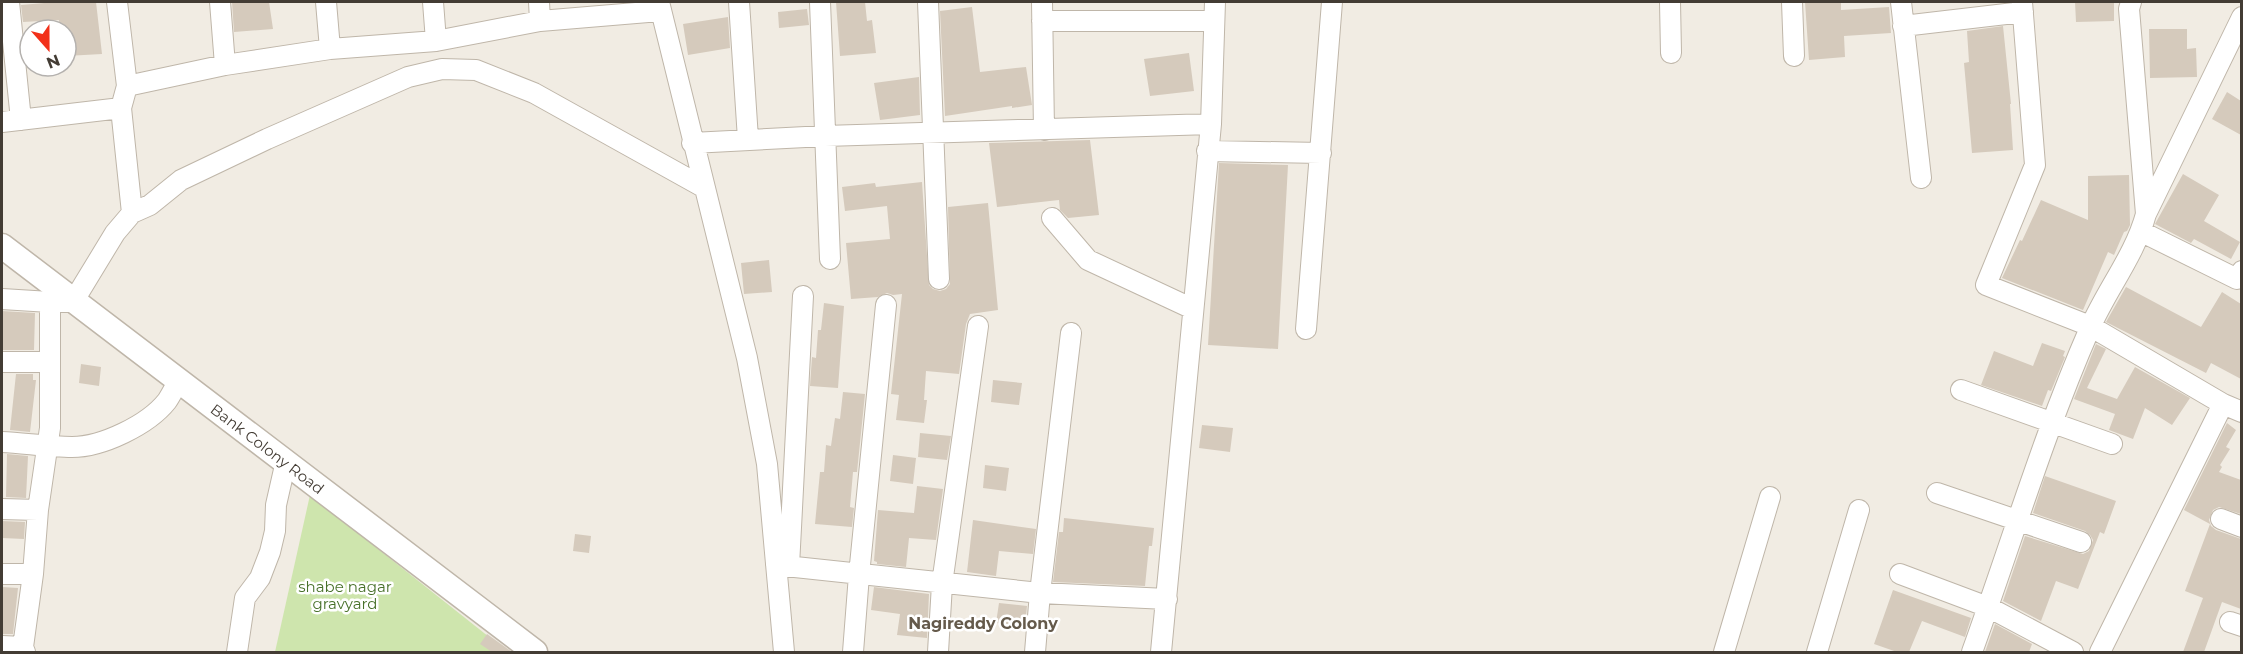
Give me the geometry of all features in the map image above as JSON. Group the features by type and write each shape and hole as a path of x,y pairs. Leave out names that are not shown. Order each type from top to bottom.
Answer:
{"street":[{"path":"9,2 11,121 121,108"},
{"path":"117,2 127,87 121,108 132,213"},
{"path":"220,2 225,65"},
{"path":"326,2 330,49"},
{"path":"433,2 435,41"},
{"path":"739,2 748,139"},
{"path":"820,2 830,259"},
{"path":"927,2 939,279"},
{"path":"1042,2 1044,129"},
{"path":"1161,652 1210,124 1215,2"},
{"path":"1306,330 1332,2"},
{"path":"1670,2 1671,53"},
{"path":"1792,2 1794,56"},
{"path":"1901,2 1921,178"},
{"path":"2130,2 2144,223"},
{"path":"127,87 225,65 330,49 435,41 540,11 659,6 747,358 783,565"},
{"path":"1902,26 2022,7 2035,165 1986,285 2090,326 2223,404 2241,412"},
{"path":"1972,652 2016,520 2090,326 2144,223 2241,17"},
{"path":"1042,21 1214,21"},
{"path":"2,646 24,650 38,510 49,444 50,363 62,302 132,213 150,205 181,180 267,139 408,77 442,69 476,70 534,93 703,187"},
{"path":"692,143 825,136 1210,124"},
{"path":"1207,151 1321,153"},
{"path":"1052,218 1088,260 1193,309"},
{"path":"2144,223 2237,279 2241,271"},
{"name":"Bank Colony Road","path":"2,246 62,302 178,380 535,652"},
{"path":"784,652 783,565 803,296"},
{"path":"2,300 62,302"},
{"path":"853,652 886,304"},
{"path":"938,652 942,584 978,326"},
{"path":"1035,652 1071,333"},
{"path":"2,362 50,363"},
{"path":"2,442 73,447 122,434 143,421 166,401 178,380"},
{"path":"1961,390 2112,444"},
{"path":"2100,652 2223,404"},
{"path":"237,652 245,598 260,578 270,552 275,531 276,505 286,461"},
{"path":"1937,493 2081,542"},
{"path":"1724,652 1770,497"},
{"path":"2,509 38,510"},
{"path":"1817,652 1860,510"},
{"path":"2221,519 2241,527"},
{"path":"783,565 1040,593 1167,600"},
{"path":"2,574 33,574"},
{"path":"1900,574 1988,607 2073,652"}],"green space":[{"name":"shabe nagar gravyard","path":"310,495 508,652 275,652"}],"building":[{"path":"96,2 102,54 78,55 78,18 23,18 21,5"},
{"path":"232,2 269,2 273,29 234,32"},
{"path":"836,2 865,2 867,21 872,20 876,53 840,56"},
{"path":"1805,2 1841,2 1841,10 1889,7 1891,33 1844,36 1845,57 1809,60"},
{"path":"2075,2 2114,2 2114,21 2076,22"},
{"path":"972,7 980,72 1026,67 1032,105 945,116 940,11"},
{"path":"807,9 809,25 779,28 778,12"},
{"path":"728,17 730,48 688,55 683,24"},
{"path":"2003,26 2013,150 1972,153 1964,63 1969,62 1967,31"},
{"path":"2149,29 2187,29 2187,49 2196,48 2197,77 2150,78"},
{"path":"1189,53 1194,91 1150,96 1144,59"},
{"path":"919,77 920,115 880,120 874,83"},
{"path":"2227,92 2241,101 2241,135 2212,119"},
{"path":"1090,140 1099,215 1068,218 1060,210 1059,200 997,207 989,143"},
{"path":"1219,163 1288,165 1278,349 1208,345"},
{"path":"2183,174 2219,195 2204,221 2240,242 2231,259 2194,239 2191,243 2155,224"},
{"path":"2129,175 2130,225 2124,232 2114,255 2108,252 2083,310 2002,278 2041,200 2088,220 2088,176"},
{"path":"922,182 929,285 940,291 946,289 950,284 948,207 988,203 998,310 970,314 966,324 959,374 926,371 924,400 927,400 924,423 896,420 899,395 891,394 902,294 887,293 878,297 851,299 846,243 890,239 887,206 845,211 842,187 875,183 876,187"},
{"path":"769,260 772,292 744,294 741,263"},
{"path":"2126,287 2201,327 2222,292 2241,304 2241,379 2211,363 2206,373 2106,322"},
{"path":"824,303 844,306 838,388 810,386 812,357 816,358 818,330 821,330"},
{"path":"2,311 35,313 34,350 2,350"},
{"path":"2042,343 2065,351 2063,356 2065,357 2042,406 1981,385 1994,351 2033,366"},
{"path":"2096,344 2106,349 2087,388 2117,399 2135,367 2190,398 2172,425 2145,408 2133,439 2109,430 2115,414 2074,399"},
{"path":"81,364 101,367 99,386 79,383"},
{"path":"16,374 33,374 33,380 36,380 30,432 10,430"},
{"path":"993,380 1022,383 1019,405 991,402"},
{"path":"843,392 865,394 857,472 853,472 850,507 854,508 852,527 815,524 820,472 824,472 826,445 831,446 835,418 840,419"},
{"path":"2227,423 2236,430 2226,447 2230,449 2220,465 2222,467 2219,472 2241,480 2241,514 2219,507 2213,510 2209,520 2211,526 2216,530 2241,539 2241,609 2222,602 2204,652 2183,652 2203,598 2185,591 2210,524 2184,510"},
{"path":"1202,425 1233,428 1230,452 1199,448"},
{"path":"920,433 951,436 947,460 918,457"},
{"path":"7,454 28,456 26,498 6,497"},
{"path":"893,455 916,458 913,484 890,481"},
{"path":"985,465 1009,468 1006,491 983,488"},
{"path":"2045,476 2116,501 2104,534 2100,532 2078,589 2056,581 2041,621 2003,601 2025,536 2083,554 2089,551 2093,540 2085,531 2033,513"},
{"path":"917,486 943,489 936,540 909,538 906,567 877,564 874,561 878,510 914,513"},
{"path":"1064,518 1154,528 1152,546 1149,546 1145,586 1053,582 1059,532 1063,532"},
{"path":"973,520 1036,529 1033,554 999,551 996,576 967,572"},
{"path":"2,521 25,522 24,539 2,538"},
{"path":"575,534 591,536 589,553 573,551"},
{"path":"2,587 18,588 13,634 2,634"},
{"path":"874,587 929,594 927,638 897,635 900,614 871,610"},
{"path":"1893,590 1971,618 1965,637 1922,621 1909,652 1897,652 1874,644"},
{"path":"999,603 1027,606 1025,626 996,623"},
{"path":"1995,624 2032,644 2029,652 1985,652"},
{"path":"487,634 512,652 492,652 480,644"}],"district":[{"name":"Nagireddy Colony","path":"983,623"}]}
